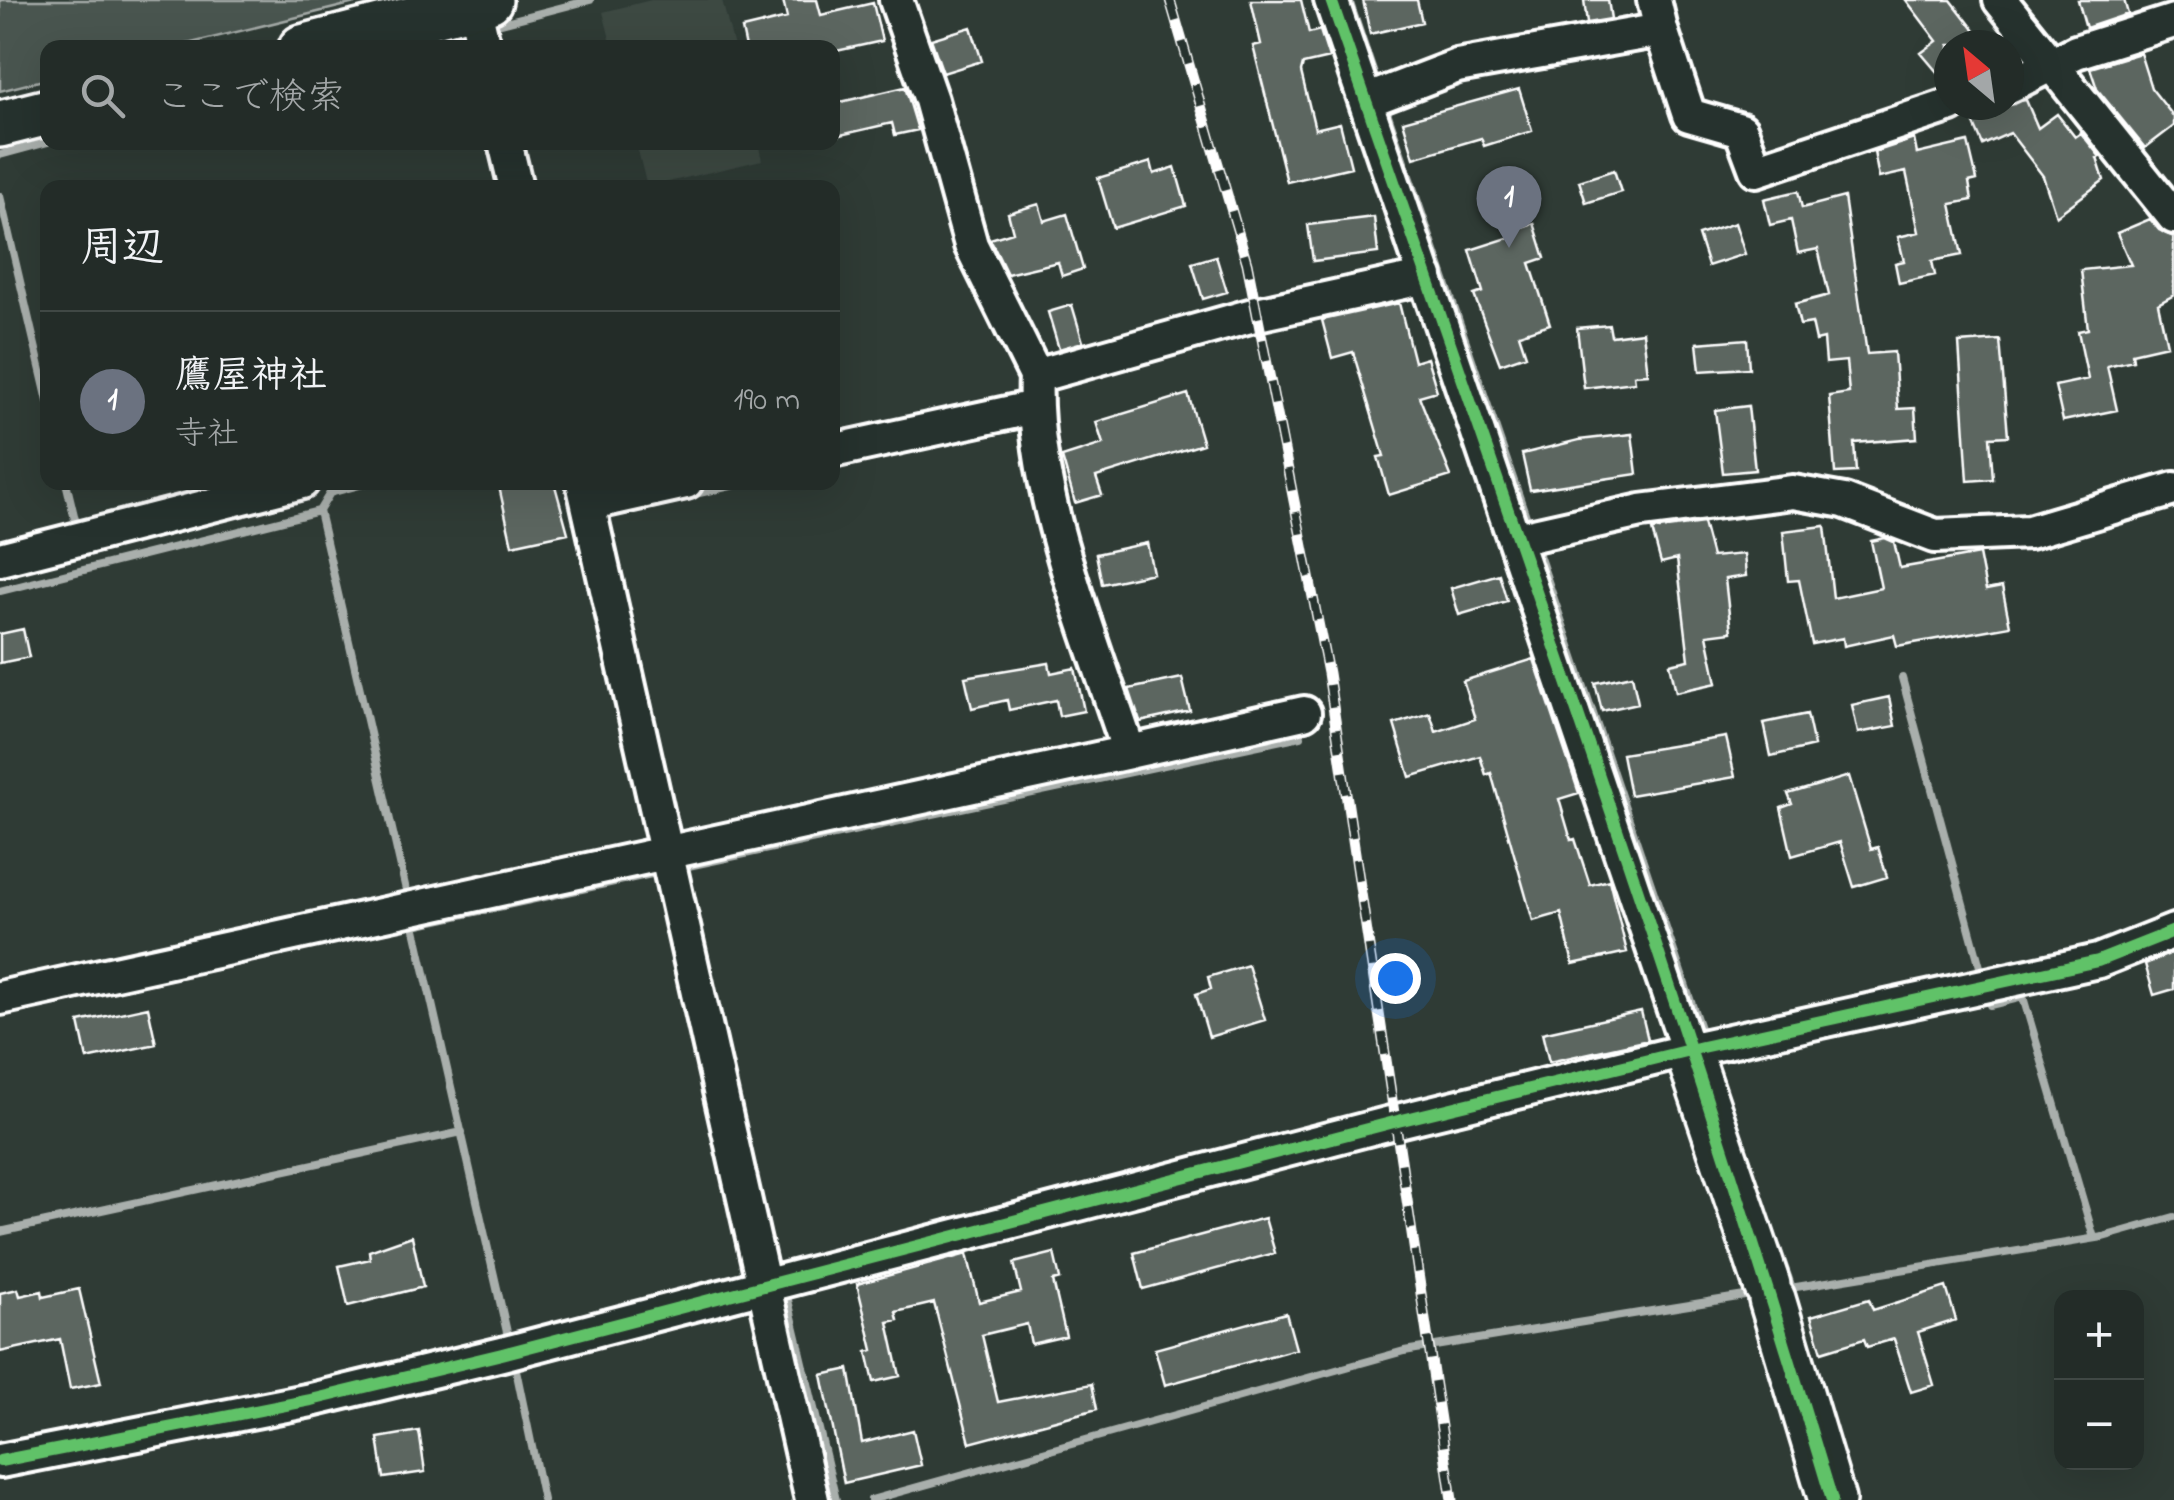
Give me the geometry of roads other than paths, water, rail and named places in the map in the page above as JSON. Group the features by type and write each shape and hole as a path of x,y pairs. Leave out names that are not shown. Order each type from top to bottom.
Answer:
{"street":[{"path":"896,0 931,100 971,245 1035,392 1058,530 1129,752"},
{"path":"1331,0 1376,98 1426,277 1525,536 1702,1048 1832,1500"},
{"path":"2000,0 2174,217"},
{"path":"1376,98 1457,66 1658,15 1689,115 1741,130 1756,170 1934,111"},
{"path":"2024,79 2076,52 2174,21"},
{"path":"357,40 481,22"},
{"path":"0,124 40,114"},
{"path":"507,150 514,180"},
{"path":"840,449 1035,392 1257,314 1426,277"},
{"path":"1525,536 1641,510 1793,492 1844,500 1935,536 2029,532 2174,489"},
{"path":"0,558 271,490"},
{"path":"637,490 594,497 669,864 812,1500"},
{"path":"0,998 411,908 669,864 1304,712"},
{"path":"0,1461 311,1400 511,1352 765,1289 1078,1203 1702,1048 2098,962 2174,931"}],"waterway":[{"path":"486,27 590,0"},
{"path":"1349,0 1378,86"},
{"path":"439,40 473,31"},
{"path":"1384,103 1529,525"},
{"path":"0,155 40,144"},
{"path":"0,196 40,367"},
{"path":"68,490 78,532"},
{"path":"319,511 330,493 341,490"},
{"path":"690,495 713,490"},
{"path":"0,591 319,511 409,903"},
{"path":"1535,543 1703,1037"},
{"path":"1902,678 1983,978"},
{"path":"679,868 1301,736"},
{"path":"414,925 661,872"},
{"path":"412,916 509,1341"},
{"path":"1986,991 1990,1005 2023,997 2094,1238"},
{"path":"0,1232 462,1132"},
{"path":"1790,1288 2103,1237 2174,1217"},
{"path":"1778,1248 1792,1288"},
{"path":"871,1500 1404,1351 1757,1294"},
{"path":"787,1296 836,1500"},
{"path":"514,1360 543,1500"}],"railway":[{"path":"1170,0 1247,263 1328,673 1452,1500"}],"place":[{"name":"鷹屋神社","path":"1509,248"}]}
